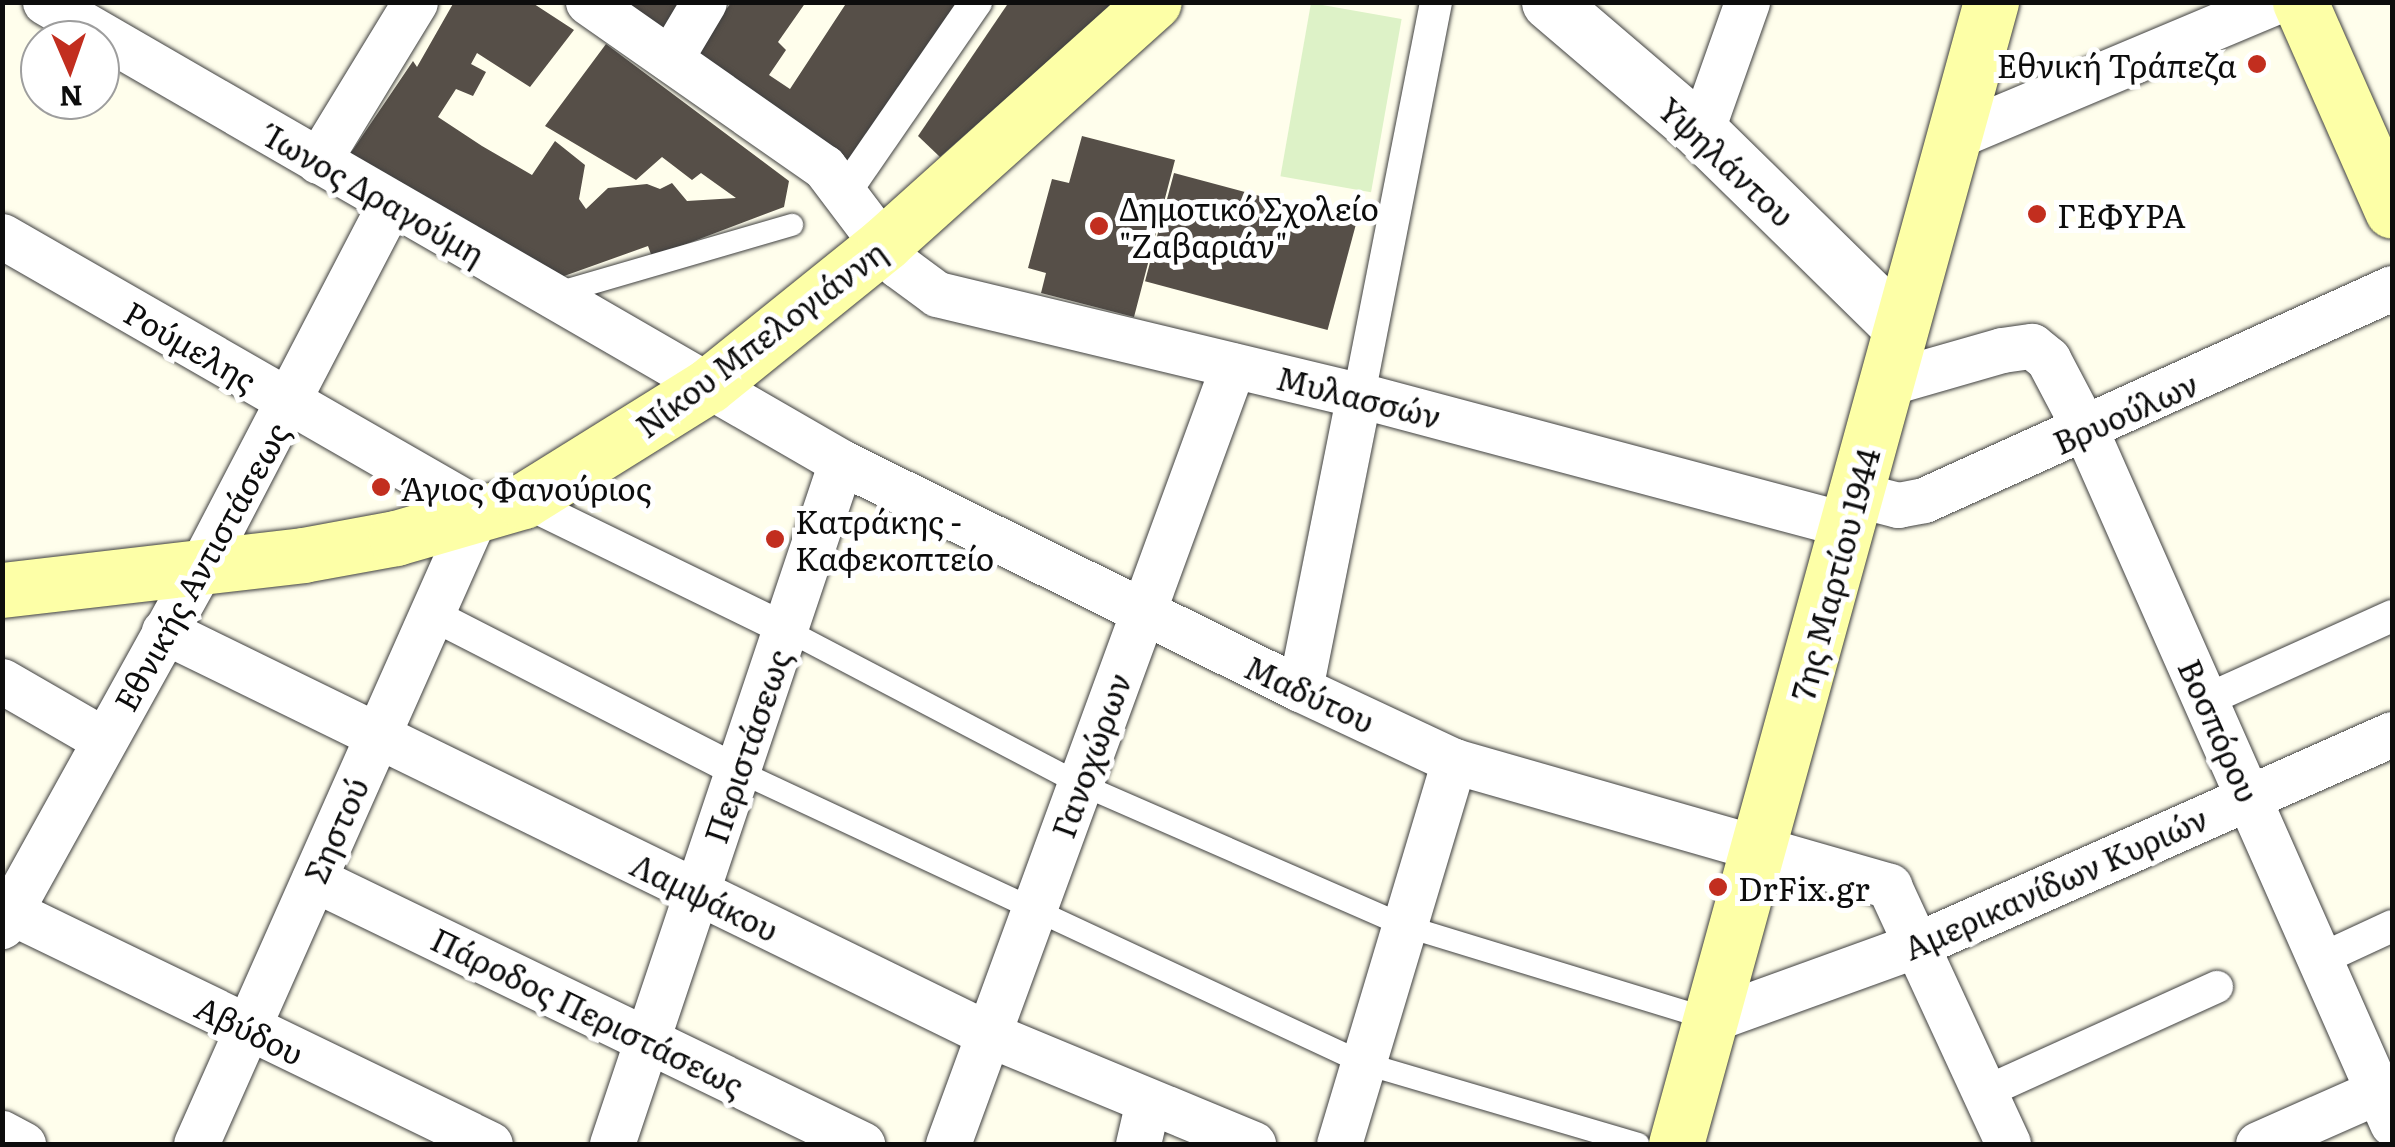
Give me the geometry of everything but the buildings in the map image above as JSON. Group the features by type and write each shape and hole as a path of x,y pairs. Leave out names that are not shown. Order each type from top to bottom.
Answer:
{"main road":[{"name":"Νίκου Μπελογιάννη","path":"2,590 201,567 396,538 494,510 708,386 885,243 1154,2"},
{"name":"7ης Μαρτίου 1944","path":"1676,1144 1991,2"},
{"path":"2300,2 2392,211"}],"street":[{"name":"Ίωνος Δραγούμη","path":"44,2 708,386"},
{"path":"318,161 414,2"},
{"name":"Μυλασσών","path":"588,2 824,167 913,282 937,294 1851,509"},
{"path":"670,58 704,2"},
{"path":"845,192 976,2"},
{"path":"1300,690 1436,2"},
{"name":"Υψηλάντου","path":"1549,2 1701,132 1899,326"},
{"path":"1701,132 1748,2"},
{"path":"1953,137 2274,2"},
{"name":"Εθνικής Αντιστάσεως","path":"7,919 290,401 391,202"},
{"name":"Ρούμελης","path":"2,236 290,401 494,510"},
{"name":"Βρυούλων","path":"1851,509 1924,500 2086,430 2392,288"},
{"name":"Βοσπόρου","path":"1887,383 2032,346 2048,359 2086,430 2321,959 2388,1100"},
{"name":"Γανοχώρων","path":"948,1144 1233,366"},
{"name":"Μαδύτου","path":"708,386 841,462 1300,690 1454,761 1889,886 1914,946"},
{"name":"Περιστάσεως","path":"612,1144 841,462"},
{"path":"494,510 785,629"},
{"name":"Σηστού","path":"196,1144 431,614 494,510"},
{"path":"431,614 738,770"},
{"path":"2206,700 2392,616"},
{"name":"Λαμψάκου","path":"164,630 988,1034 1253,1144"},
{"path":"2,680 104,740"},
{"name":"Αμερικανίδων Κυριών","path":"1712,1019 1914,946 2392,734"},
{"path":"1338,1144 1454,761"},
{"name":"Πάροδος Περιστάσεως","path":"314,879 862,1144"},
{"name":"Αβύδου","path":"7,919 248,1028 480,1142"},
{"path":"2321,959 2392,926"},
{"path":"1914,946 2008,1144"},
{"path":"1983,1093 2216,987"},
{"path":"2258,1144 2388,1100"},
{"path":"1138,1144 1148,1101"},
{"path":"2,1133 23,1144"}],"lane":[{"path":"550,295 792,225"},
{"path":"785,629 1080,784 1404,926 1712,1019"},
{"path":"738,770 1363,1063 1638,1144"}],"green space":[{"path":"1311,3 1402,19 1371,192 1280,176"}],"place":[{"name":"Εθνική Τράπεζα","path":"2257,64"},
{"name":"ΓΕΦΥΡΑ","path":"2037,214"},
{"name":"Δημοτικό Σχολείο \"Ζαβαριάν\"","path":"1099,226"},
{"name":"Άγιος Φανούριος","path":"381,487"},
{"name":"Κατράκης - Καφεκοπτείο","path":"775,539"},
{"name":"DrFix.gr","path":"1718,887"}]}
